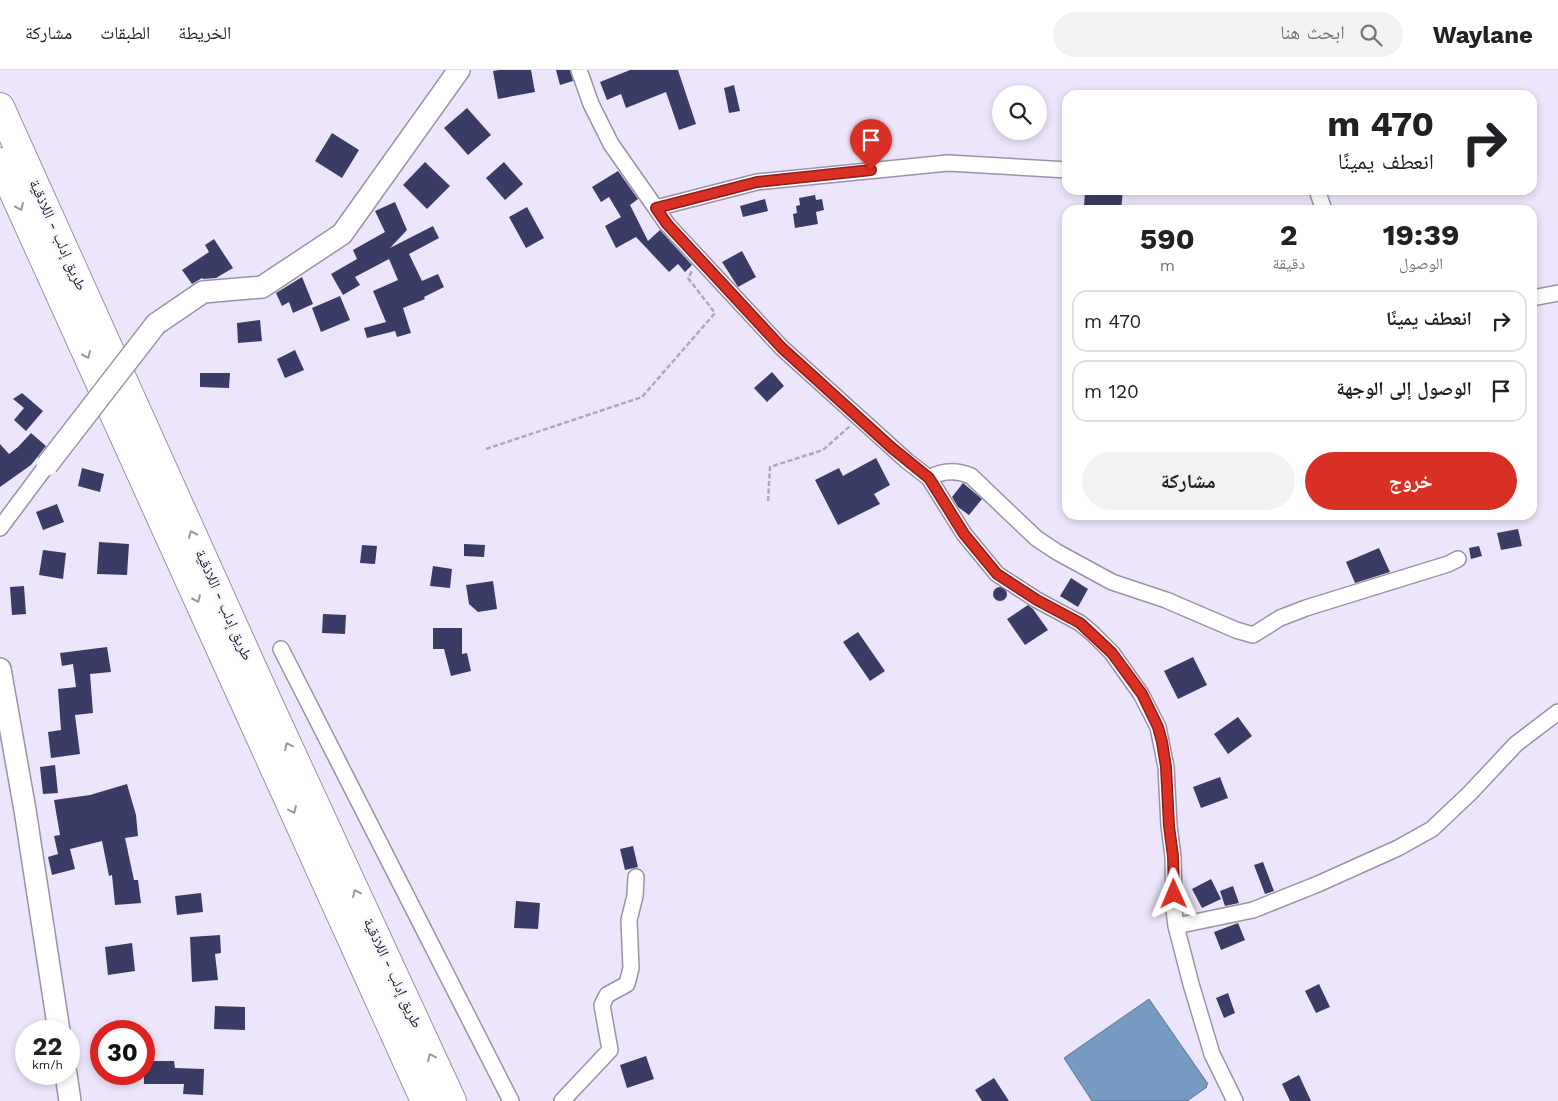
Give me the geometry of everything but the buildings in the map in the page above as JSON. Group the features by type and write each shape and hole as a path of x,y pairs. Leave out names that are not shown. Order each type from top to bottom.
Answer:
{"highway":[{"name":"طريق إدلب - اللاذقية","path":"0,106 266,698 452,1101"},
{"name":"طريق إدلب - اللاذقية","path":"0,162 425,1101"}],"street":[{"path":"0,528 47,464 156,324 203,292 262,287 342,234 459,70"},
{"path":"579,70 591,104 610,144 667,224 782,348 929,478 964,534 997,574 1080,623 1112,653 1142,694 1158,727 1166,767 1176,926 1212,1054 1235,1101"},
{"path":"656,208 757,182 948,163 1062,170"},
{"path":"1537,297 1558,293"},
{"path":"929,478 936,474 947,472 961,472 971,476 1036,538 1078,564 1112,582 1166,600 1236,630 1253,635 1280,618 1306,608 1448,564 1458,558"},
{"path":"281,649 511,1101"},
{"path":"0,669 25,810 57,1020"},
{"path":"1176,926 1253,910 1318,884 1406,844 1432,829 1470,793 1516,744 1558,712"},
{"path":"562,1101 610,1050 602,1006 607,995 627,984 631,968 629,920 635,896 636,877"},
{"path":"68,1085 70,1101"}],"path":[{"path":"486,449 642,397 715,313 688,278 699,258"},
{"path":"768,502 770,467 823,450 859,418"}],"water":[{"path":"1149,999 1208,1084 1207,1087 1187,1101 1092,1101 1064,1058"}],"route":[{"path":"871,170 757,182 656,208 667,224 782,348 892,448 929,478 964,534 997,574 1037,600 1080,623 1112,653 1142,694 1158,727 1162,742 1166,767 1174,894"}]}
